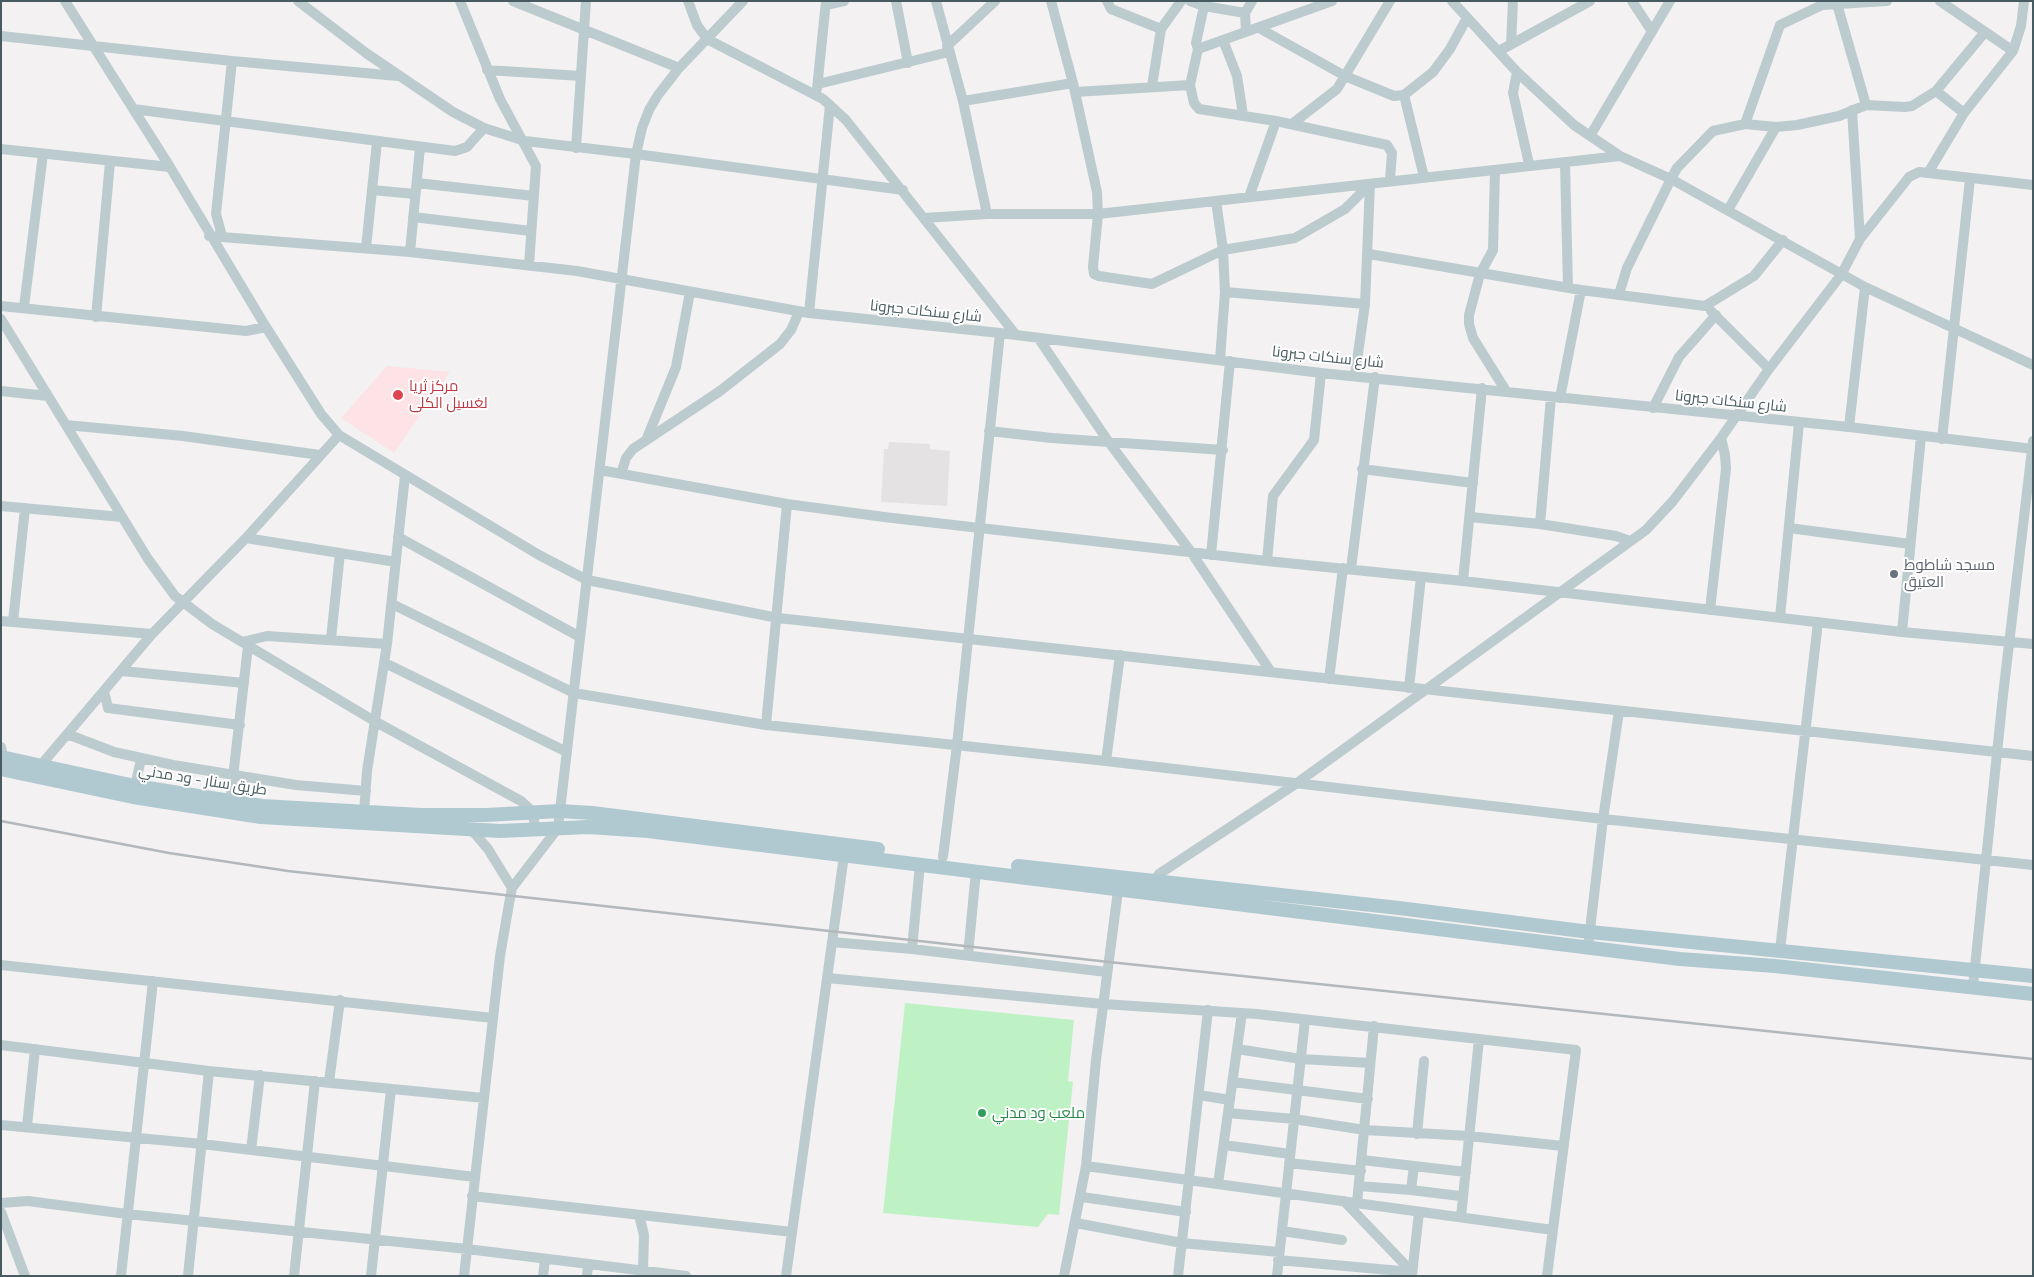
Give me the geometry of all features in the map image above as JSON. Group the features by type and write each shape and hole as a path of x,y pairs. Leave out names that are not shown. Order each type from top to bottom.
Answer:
{"main road":[{"name":"طريق سنار - ود مدني","path":"2,758 135,786 230,803 364,813 403,819"},
{"name":"طريق سنار - ود مدني","path":"2,758 124,795 237,814 296,820 403,819"},
{"path":"403,819 560,811 592,813 844,849 920,864 976,871 1119,883"},
{"path":"403,819 471,829 535,830 588,826 943,857 1150,888 1680,959 1973,986 2033,994"},
{"path":"1150,888 1398,908 1590,932 2033,976"}],"street":[{"path":"65,1 96,46 170,167 209,236 266,327 321,414 339,435 539,555 587,580 778,618 2033,756"},
{"path":"298,1 399,76 454,112 484,128 525,141 636,154 821,181 903,190"},
{"path":"460,1 487,70 507,113 525,141 536,166 529,265"},
{"path":"513,1 679,68"},
{"path":"576,148 586,1"},
{"path":"688,1 697,25 707,40 816,95 846,120 1016,336"},
{"path":"464,1276 502,937 512,888 558,828 636,154 648,110 679,68 743,1"},
{"path":"816,95 826,3 844,1"},
{"path":"896,1 908,63"},
{"path":"936,1 963,100 987,214"},
{"path":"818,84 908,63 948,49 995,1"},
{"path":"1051,1 1074,88 1097,192 1098,214 1094,274 1152,284 1223,250 1295,238 1345,209 1370,184"},
{"path":"1107,1 1111,9 1161,29"},
{"path":"1152,86 1161,29 1181,1"},
{"path":"1190,1 1204,6 1245,13"},
{"path":"1246,32 1245,13 1252,1"},
{"path":"1198,49 1332,1"},
{"path":"1292,124 1337,90 1390,1"},
{"path":"1452,1 1517,72 1574,125 1620,156 1671,179 1783,240 1865,288 2033,365"},
{"path":"1511,44 1513,1"},
{"path":"1499,51 1590,1"},
{"path":"1632,1 1651,30"},
{"path":"1590,136 1651,30 1670,1"},
{"path":"1745,124 1780,25 1822,3 1887,1"},
{"path":"1940,1 2013,51"},
{"path":"1928,173 1964,113 2013,51 2021,26 2024,1"},
{"path":"1837,4 1866,105"},
{"path":"1204,6 1196,43 1198,49 1190,85 1194,103 1199,109 1292,124 1387,145 1392,152 1390,180"},
{"path":"1258,28 1345,76 1386,94 1404,95 1439,65 1467,18"},
{"path":"1619,294 1626,268 1677,168 1706,136 1719,129 1745,124 1776,127 1818,122 1866,105 1912,106 1936,91 1985,32"},
{"path":"1,36 232,62 399,76"},
{"path":"1223,40 1238,76 1244,115"},
{"path":"222,236 216,214 232,62"},
{"path":"487,70 581,76"},
{"path":"1517,72 1513,94 1528,164"},
{"path":"963,100 1074,88 1190,85"},
{"path":"1936,91 1964,113"},
{"path":"1404,95 1424,177"},
{"path":"621,474 629,453 646,439 720,391 780,344 804,312 830,105"},
{"path":"133,109 226,120 377,142 462,150 484,128"},
{"path":"1852,110 1860,239"},
{"path":"1249,197 1276,121"},
{"path":"1728,210 1776,127"},
{"path":"366,248 377,142"},
{"path":"410,252 420,147"},
{"path":"1,149 170,167"},
{"path":"24,307 42,154"},
{"path":"924,218 987,214 1098,214 1370,184 1390,180 1494,170 1528,164 1565,163 1620,156"},
{"path":"96,317 110,162"},
{"path":"1565,163 1568,288"},
{"path":"1494,170 1495,239 1493,250 1480,274 1469,315 1469,324 1473,338 1506,391"},
{"path":"1150,888 1159,874 1297,783 1646,530 1673,501 1721,438 1769,369 1841,275 1860,239 1909,177 1919,172 2033,185"},
{"path":"1942,439 1970,179"},
{"path":"417,183 534,196"},
{"path":"1355,375 1365,304 1370,184"},
{"path":"372,190 416,194"},
{"path":"1211,555 1223,450 1225,361 1223,250 1216,201"},
{"path":"413,217 531,231"},
{"name":"شارع سنكات جبرونا","path":"209,236 366,248 529,265 623,278 804,312 1000,333 1321,373 1482,388 1734,417 1849,427 1942,439 2032,446"},
{"path":"1705,306 1754,276 1783,240"},
{"path":"1368,254 1568,288 1705,306 1769,369"},
{"path":"1849,427 1865,288"},
{"path":"1540,524 1556,398 1582,290"},
{"path":"646,439 676,367 690,292"},
{"path":"1224,292 1365,304"},
{"path":"1,306 246,331 266,327"},
{"path":"1653,408 1679,357 1716,315"},
{"path":"1,319 122,517 174,596 245,644 376,722 521,800 533,812 535,830"},
{"path":"943,857 969,638 1000,333"},
{"path":"1039,339 1108,441 1191,552 1271,672"},
{"path":"1268,561 1273,496 1314,440 1321,373"},
{"path":"1329,679 1375,377"},
{"path":"1463,581 1482,388"},
{"path":"1,391 48,396"},
{"path":"1780,617 1799,423"},
{"path":"66,425 183,436 320,455"},
{"path":"989,431 1052,438 1223,450"},
{"path":"41,765 152,634 246,538 339,435"},
{"path":"1902,632 1921,436"},
{"path":"1710,610 1726,470 1721,438"},
{"path":"1973,986 1997,752 2032,446"},
{"path":"1362,469 1473,483"},
{"path":"600,470 787,504 1211,555 1463,581 1558,594 1780,617 1902,632 2033,644"},
{"path":"364,813 385,663 405,476"},
{"path":"766,725 778,618 787,504"},
{"path":"1,506 122,517"},
{"path":"14,622 25,508"},
{"path":"1470,517 1540,524 1616,536 1630,541"},
{"path":"1789,528 1910,544"},
{"path":"398,537 580,637"},
{"path":"246,538 396,562"},
{"path":"331,639 340,554"},
{"path":"1409,688 1421,577"},
{"path":"392,604 574,692 766,725 1106,761 1603,819 2033,865"},
{"path":"1,621 152,634"},
{"path":"1780,950 1818,622"},
{"path":"245,644 267,636 387,644"},
{"path":"230,803 244,683 245,644"},
{"path":"1106,761 1120,655"},
{"path":"385,663 567,752"},
{"path":"122,671 244,683"},
{"path":"104,691 108,708 240,725"},
{"path":"1588,947 1603,819 1619,711"},
{"path":"67,734 114,752 141,759 296,785 366,791"},
{"path":"135,786 141,759"},
{"path":"471,829 488,849 512,888"},
{"path":"786,1276 844,849"},
{"path":"912,949 920,864"},
{"path":"968,956 976,871"},
{"path":"1064,1276 1082,1197 1103,1004 1119,883"},
{"path":"832,942 912,949 1107,972"},
{"path":"1,965 340,1000 493,1018"},
{"path":"827,978 1103,1004 1242,1013 1374,1026 1576,1050 1547,1276"},
{"path":"121,1276 134,1138 153,981"},
{"path":"329,1082 340,1000"},
{"path":"1178,1276 1208,1010"},
{"path":"1218,1184 1242,1013"},
{"path":"1277,1276 1305,1020"},
{"path":"1357,1202 1374,1026"},
{"path":"1462,1217 1479,1039"},
{"path":"1,1045 209,1070 484,1098"},
{"path":"27,1126 35,1049"},
{"path":"1237,1049 1300,1059 1370,1063"},
{"path":"1418,1134 1424,1061"},
{"path":"188,1276 209,1070"},
{"path":"252,1150 260,1075"},
{"path":"294,1276 315,1081"},
{"path":"1233,1082 1368,1098"},
{"path":"371,1276 392,1089"},
{"path":"1199,1095 1230,1100"},
{"path":"1228,1113 1294,1119 1365,1130 1470,1136 1563,1146"},
{"path":"1,1125 202,1144 475,1177"},
{"path":"1224,1145 1361,1171"},
{"path":"1362,1160 1466,1172"},
{"path":"1086,1166 1552,1230"},
{"path":"1411,1190 1414,1166"},
{"path":"1359,1186 1460,1196"},
{"path":"472,1196 792,1232"},
{"path":"1082,1197 1186,1212"},
{"path":"1,1203 28,1200 127,1214 467,1249 686,1276"},
{"path":"1344,1201 1412,1274"},
{"path":"1,1212 25,1276"},
{"path":"1412,1274 1419,1212"},
{"path":"639,1215 644,1235 643,1271"},
{"path":"1076,1223 1182,1243 1412,1274"},
{"path":"1282,1231 1342,1240"},
{"path":"543,1276 545,1259"},
{"path":"587,1276 588,1265"}],"shaded area":[{"name":"مركز ثريا لغسيل الكلى","path":"387,366 450,372 394,453 341,418"},
{"path":"889,442 930,444 930,449 950,451 947,506 881,502 884,449 888,449"}],"green space":[{"name":"ملعب ود مدني","path":"905,1003 1074,1020 1068,1081 1073,1082 1059,1215 1048,1214 1038,1227 883,1213"}],"railway":[{"path":"1,821 169,853 288,871 1109,962 2033,1059"}],"place":[{"name":"مركز ثريا لغسيل الكلى","path":"398,395"},
{"name":"مسجد شاطوط العتيق","path":"1894,574"},
{"name":"ملعب ود مدني","path":"982,1113"}]}
